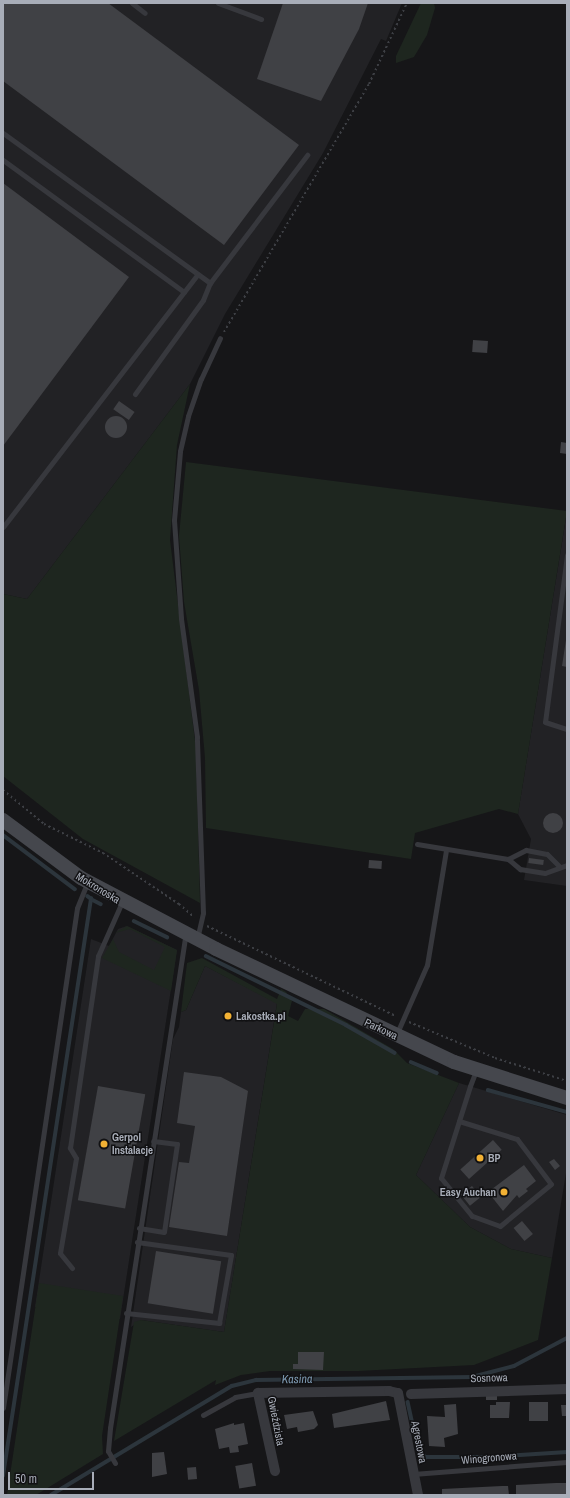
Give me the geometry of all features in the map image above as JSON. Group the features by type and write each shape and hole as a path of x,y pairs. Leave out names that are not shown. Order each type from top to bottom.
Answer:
{"main road":[{"name":"Mokronoska","path":"3,820 88,882 122,902 195,938"},
{"name":"Parkowa","path":"195,938 396,1036 476,1070 567,1098"}],"street":[{"name":"Sosnowa","path":"411,1394 567,1389"},
{"name":"Gwieździsta","path":"274,1471 258,1393 378,1390 398,1393"},
{"name":"Agrestowa","path":"398,1393 418,1495"}],"lane":[{"path":"132,3 145,13"},
{"path":"218,3 261,19"},
{"path":"3,133 210,283"},
{"path":"135,394 203,300 210,283 306,155"},
{"path":"3,160 184,292"},
{"path":"3,527 198,274"},
{"path":"115,1463 108,1451 126,1313 153,1141 195,938 202,924 197,737 181,618 174,520 180,451 188,416 201,379 220,338"},
{"path":"567,555 545,722 567,729"},
{"path":"417,844 446,850 508,859 520,869 546,873 559,866 567,865"},
{"path":"396,1036 427,966 446,850"},
{"path":"508,859 526,850 547,854 559,866"},
{"path":"3,1408 78,908 88,882"},
{"path":"72,1268 60,1252 76,1158 70,1148 98,956 122,902"},
{"path":"459,1121 517,1139 551,1184 500,1226 472,1216 441,1178 459,1121 476,1070"},
{"path":"139,1228 164,1232 177,1144 153,1141"},
{"path":"126,1313 219,1323 231,1255 137,1242"},
{"path":"203,1415 235,1397 258,1393"},
{"name":"Winogronowa","path":"414,1474 567,1462"}],"path":[{"path":"220,338 369,84 407,3"},
{"path":"3,790 44,824 102,853 179,904 202,924 394,1015"},
{"path":"411,1023 495,1058 567,1081"}],"shaded area":[{"path":"3,3 402,3 386,41 381,39 323,153 225,314 190,384 27,599 3,594"},
{"path":"421,3 434,3 435,8 427,35 414,57 396,63 396,56"},
{"path":"190,384 177,445 170,540 196,749 200,903 83,839 3,776 3,594 27,599"},
{"path":"186,462 567,511 518,814 499,809 415,833 411,859 206,828 205,758 199,690 184,602 179,536"},
{"path":"567,512 567,886 524,880 531,839 518,814"},
{"name":"Gerpol Instalacje","path":"127,926 177,950 120,1319 35,1307 91,939 109,946 118,929"},
{"path":"127,926 177,950 171,991 102,958 113,939 119,952 154,970 165,947 130,929 115,933"},
{"path":"202,958 277,999 281,989 286,992 292,1001 288,1016 298,1021 305,1009 324,1009 393,1049 407,1063 459,1083 416,1175 470,1227 511,1249 552,1258 538,1340 474,1365 358,1371 270,1371 241,1375 215,1385 216,1380 114,1441 134,1322 141,1320 224,1332 277,1004 205,966 186,1010 181,1012 187,963"},
{"path":"205,966 277,1003 224,1332 141,1320 131,1327 173,1039 179,1027 181,1012 186,1010"},
{"path":"459,1083 567,1115 567,1167 552,1258 511,1249 470,1227 416,1175"},
{"path":"39,1283 123,1296 102,1436 103,1454 36,1495 7,1495"}],"building":[{"path":"3,3 108,3 299,145 224,245 3,81"},
{"path":"283,3 368,3 359,29 321,101 257,79"},
{"path":"3,183 129,277 3,446"},
{"path":"473,340 488,341 487,353 472,352"},
{"path":"119,401 135,412 129,420 113,409"},
{"path":"116,416 124,419 127,427 124,435 116,438 108,435 105,427 108,419"},
{"path":"561,442 567,443 567,454 560,453"},
{"path":"567,640 567,667 562,666"},
{"path":"549,813 557,813 563,819 563,827 557,833 549,833 543,827 543,819"},
{"path":"529,858 544,860 543,865 528,863"},
{"path":"369,860 382,861 381,869 368,868"},
{"path":"184,1072 221,1077 248,1091 227,1236 169,1227 179,1162 189,1163 195,1126 177,1123"},
{"path":"98,1086 145,1094 125,1209 78,1200"},
{"path":"493,1140 502,1150 469,1179 460,1169"},
{"path":"554,1159 560,1166 555,1170 549,1162"},
{"path":"524,1165 536,1181 526,1189 528,1191 519,1198 517,1195 503,1211 488,1192"},
{"path":"472,1186 481,1197 470,1206 461,1195"},
{"path":"522,1221 533,1234 525,1241 514,1228"},
{"path":"156,1251 221,1261 213,1314 148,1303"},
{"path":"298,1352 324,1352 323,1370 293,1369 293,1364 298,1364"},
{"path":"486,1393 497,1393 497,1400 486,1400"},
{"path":"386,1401 390,1420 334,1428 332,1414"},
{"path":"496,1402 510,1402 509,1418 490,1418 490,1405 496,1405"},
{"path":"529,1402 548,1402 548,1421 529,1421"},
{"path":"456,1404 458,1434 444,1438 445,1447 429,1446 427,1416 445,1417 444,1405"},
{"path":"561,1405 567,1405 567,1416 562,1416"},
{"path":"313,1411 318,1425 314,1429 298,1432 297,1427 287,1429 284,1415"},
{"path":"234,1423 234,1425 244,1423 248,1444 238,1446 239,1452 230,1453 229,1447 219,1449 215,1429"},
{"path":"164,1452 167,1474 152,1477 152,1453"},
{"path":"252,1463 256,1486 239,1489 235,1466"},
{"path":"196,1467 197,1479 188,1480 187,1468"},
{"path":"567,1483 567,1495 516,1495 516,1485"},
{"path":"508,1486 509,1495 442,1495 442,1489"}],"waterway":[{"path":"3,835 75,889"},
{"path":"3,1476 91,899 88,897"},
{"path":"91,899 101,904"},
{"path":"134,921 167,937"},
{"path":"206,956 346,1025 395,1053"},
{"path":"411,1062 437,1073"},
{"path":"488,1090 567,1112"},
{"name":"Kasina","path":"51,1495 232,1386 256,1380 472,1377 514,1366 567,1338"},
{"path":"408,1402 419,1452 426,1457 490,1457 567,1452"}],"place":[{"name":"Lakostka.pl","path":"228,1016"},
{"name":"Gerpol Instalacje","path":"104,1144"},
{"name":"BP","path":"480,1158"},
{"name":"Easy Auchan","path":"504,1192"}]}
